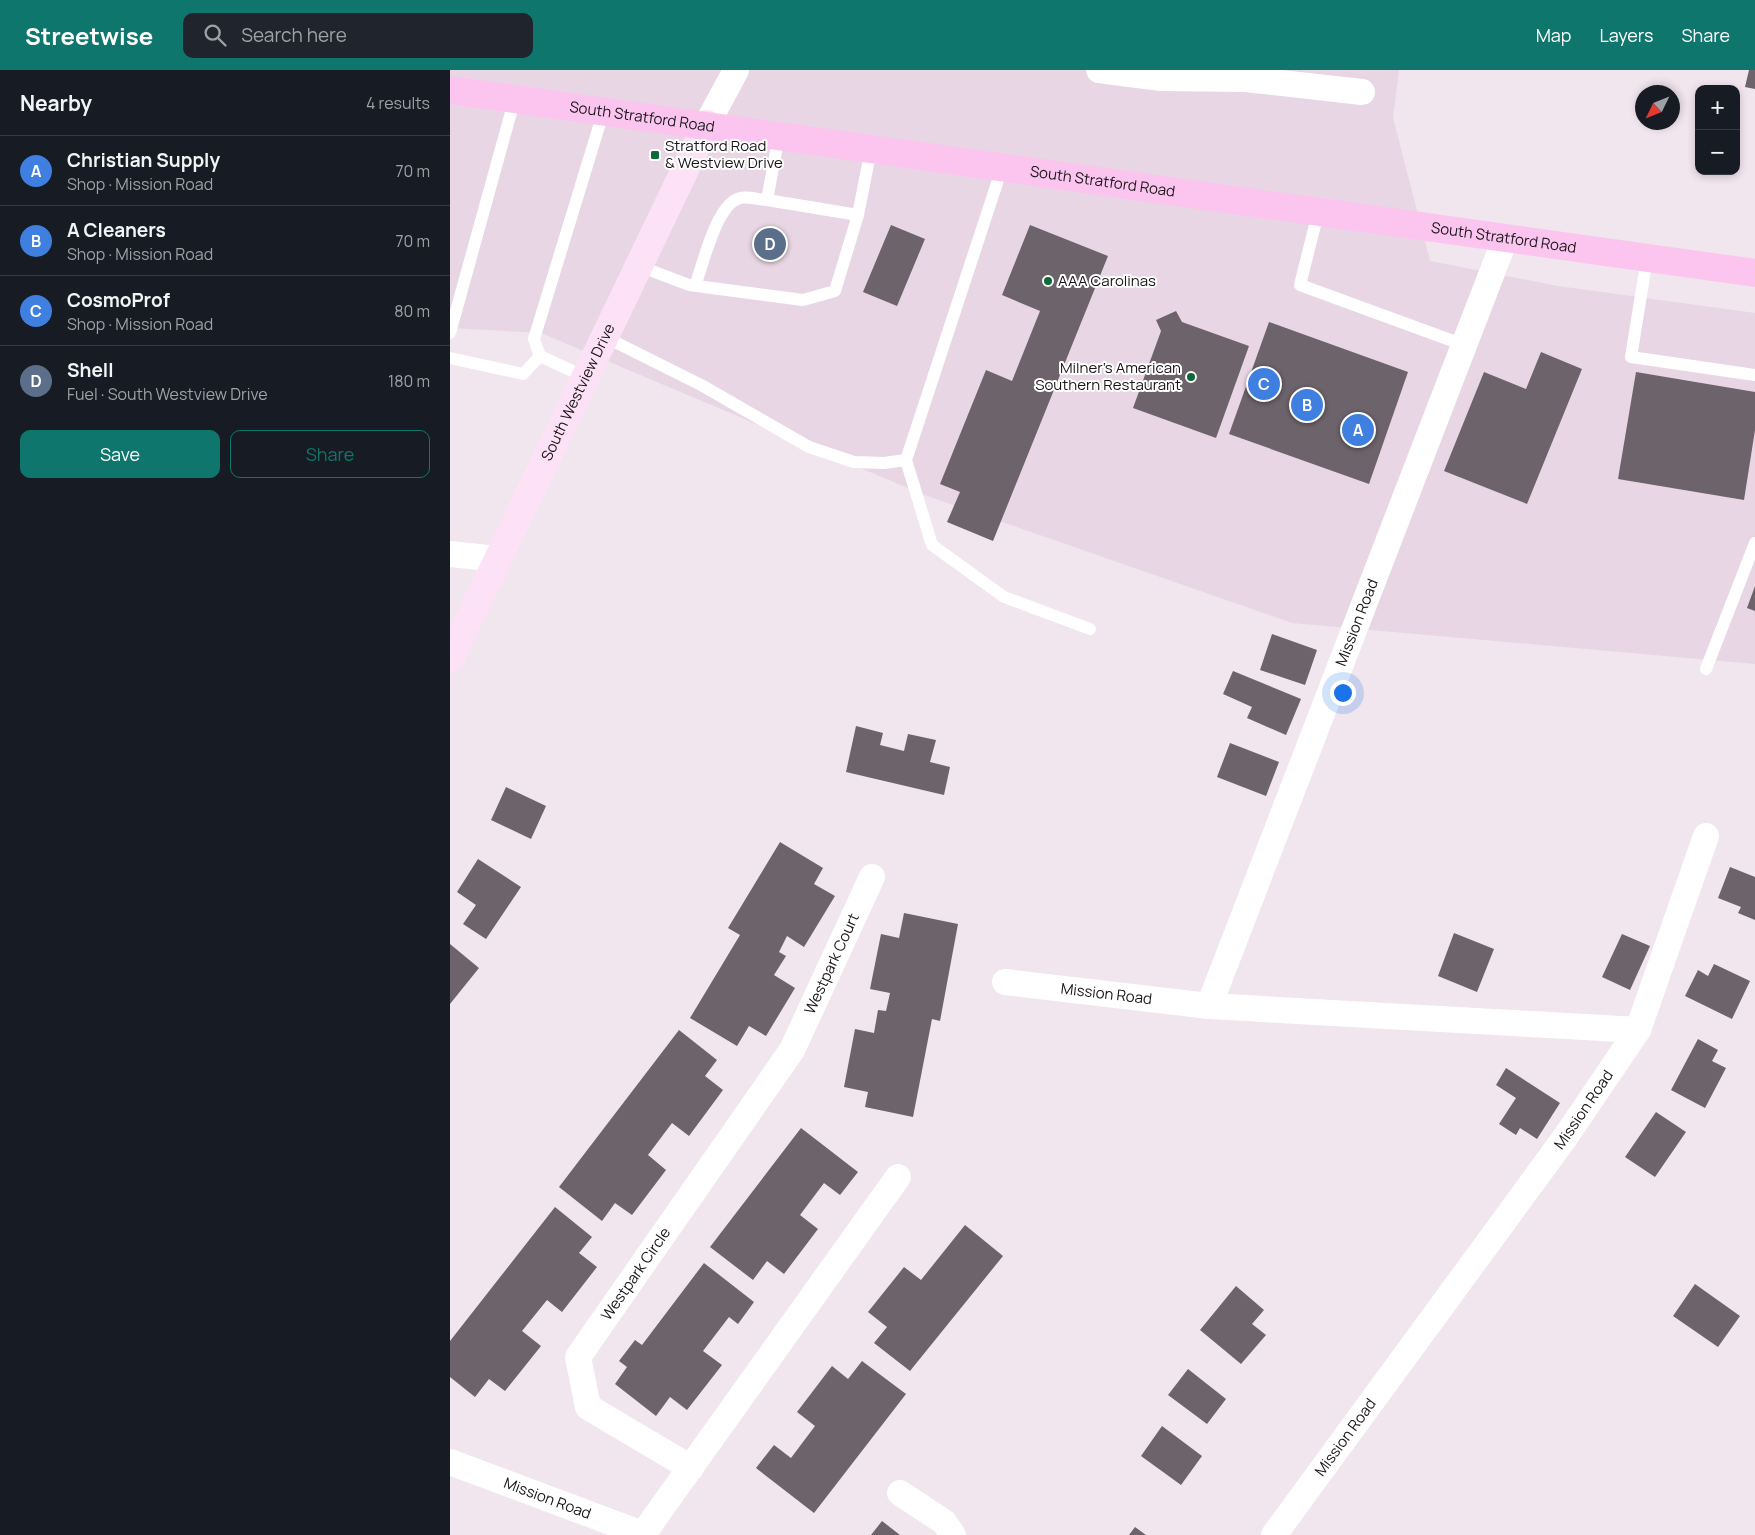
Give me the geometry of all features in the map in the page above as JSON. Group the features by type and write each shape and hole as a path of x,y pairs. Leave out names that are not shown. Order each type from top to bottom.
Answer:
{"main road":[{"name":"South Stratford Road","path":"450,90 707,124 1318,213 1755,273"}],"street":[{"path":"707,124 736,70"},
{"path":"1099,70 1161,78 1244,79 1362,92"},
{"name":"South Westview Drive","path":"450,659 707,124"},
{"name":"Mission Road","path":"1209,1006 1505,239"},
{"path":"450,554 498,559"},
{"path":"1638,1030 1706,836"},
{"name":"Westpark Court","path":"792,1050 872,877"},
{"name":"Mission Road","path":"1005,982 1209,1006 1638,1030"},
{"name":"Mission Road","path":"1274,1535 1564,1139 1638,1030"},
{"name":"Westpark Circle","path":"690,1468 588,1407 578,1357 792,1050"},
{"path":"644,1534 898,1177"},
{"name":"Mission Road","path":"450,1462 644,1534"},
{"path":"900,1493 944,1522 953,1535"}],"lane":[{"path":"450,333 515,98"},
{"path":"585,377 540,356 534,339 604,110"},
{"path":"767,200 779,135"},
{"path":"639,266 696,286 803,300 835,291 858,215 871,149"},
{"path":"1002,168 906,460 932,545 1004,598 1090,629"},
{"path":"696,286 718,222 726,207 740,198 767,200 858,215"},
{"path":"1318,213 1300,286 1464,346"},
{"path":"1647,258 1631,357 1755,375"},
{"path":"605,337 703,386 809,447 854,462 884,463 906,460"},
{"path":"450,358 524,374 540,356"},
{"path":"1706,669 1755,543"}],"shaded area":[{"path":"450,70 1399,70 1393,118 1430,261 1558,286 1755,313 1755,664 1292,623 922,494 541,333 450,328"}],"building":[{"path":"1749,70 1755,70 1755,89 1745,87"},
{"path":"891,225 925,239 897,306 863,292"},
{"path":"1030,225 1108,256 993,541 947,522 960,492 940,484 986,370 1012,381 1040,311 1002,295"},
{"name":"Milner's American Southern Restaurant","path":"1176,311 1182,322 1249,346 1216,438 1133,408 1161,331 1156,320"},
{"path":"1269,322 1408,372 1369,484 1229,434"},
{"path":"1541,352 1582,369 1527,504 1444,471 1484,372 1526,389"},
{"path":"1636,372 1755,392 1755,430 1744,500 1618,479"},
{"path":"1755,586 1755,611 1747,608"},
{"path":"1272,634 1317,650 1305,685 1260,670"},
{"path":"1233,671 1301,699 1286,735 1247,718 1252,707 1223,694"},
{"path":"856,726 883,733 880,745 904,751 908,734 936,740 930,762 950,767 944,795 846,772"},
{"path":"1230,743 1279,762 1266,796 1217,777"},
{"path":"506,787 546,806 531,839 491,820"},
{"path":"780,842 823,868 814,884 835,896 804,947 787,936 779,952 786,956 774,975 795,988 766,1036 749,1026 737,1046 690,1018 740,935 728,928"},
{"path":"478,859 521,887 486,939 463,924 476,905 457,892"},
{"path":"1730,867 1755,877 1755,920 1738,913 1741,907 1718,898"},
{"path":"904,913 958,924 940,1021 932,1019 913,1117 865,1107 868,1092 844,1087 855,1029 874,1033 878,1010 886,1011 890,993 870,989 881,934 899,938"},
{"path":"1454,933 1494,949 1477,992 1438,976"},
{"path":"1622,934 1650,946 1630,990 1602,977"},
{"path":"450,944 479,968 450,1004"},
{"path":"1714,964 1750,981 1732,1019 1685,996 1698,970 1708,976"},
{"path":"679,1030 717,1060 705,1076 723,1090 689,1136 672,1123 648,1155 666,1170 632,1215 615,1203 602,1221 559,1187"},
{"path":"1698,1039 1718,1050 1712,1061 1726,1068 1705,1108 1671,1090"},
{"path":"1506,1068 1560,1103 1537,1139 1520,1128 1516,1135 1499,1124 1516,1098 1496,1085"},
{"path":"1656,1112 1686,1132 1655,1177 1625,1157"},
{"path":"801,1128 858,1172 840,1195 824,1183 800,1215 818,1229 784,1274 767,1261 753,1280 710,1247"},
{"path":"555,1207 592,1237 579,1253 597,1267 562,1312 547,1300 522,1331 541,1346 505,1391 489,1379 475,1397 450,1377 450,1341"},
{"path":"965,1225 1003,1256 910,1371 874,1343 887,1327 868,1312 904,1267 921,1280"},
{"path":"704,1263 754,1302 738,1324 729,1317 703,1351 722,1365 687,1410 670,1397 656,1416 615,1384 627,1367 619,1361 635,1340 642,1345"},
{"path":"1695,1284 1740,1316 1718,1347 1673,1316"},
{"path":"1236,1286 1264,1310 1252,1324 1266,1335 1241,1364 1200,1330"},
{"path":"862,1361 906,1394 814,1513 756,1468 774,1445 791,1458 815,1426 797,1412 832,1366 848,1379"},
{"path":"1188,1369 1226,1399 1207,1424 1168,1395"},
{"path":"1162,1426 1202,1456 1181,1485 1141,1456"},
{"path":"882,1521 900,1535 871,1535"},
{"path":"1135,1527 1146,1535 1129,1535"}],"place":[{"name":"Stratford Road & Westview Drive","path":"655,155"},
{"name":"Shell","path":"770,244"},
{"name":"AAA Carolinas","path":"1048,281"},
{"name":"Milner's American Southern Restaurant","path":"1191,377"},
{"name":"CosmoProf","path":"1264,384"},
{"name":"A Cleaners","path":"1307,405"},
{"name":"Christian Supply","path":"1358,430"}]}
